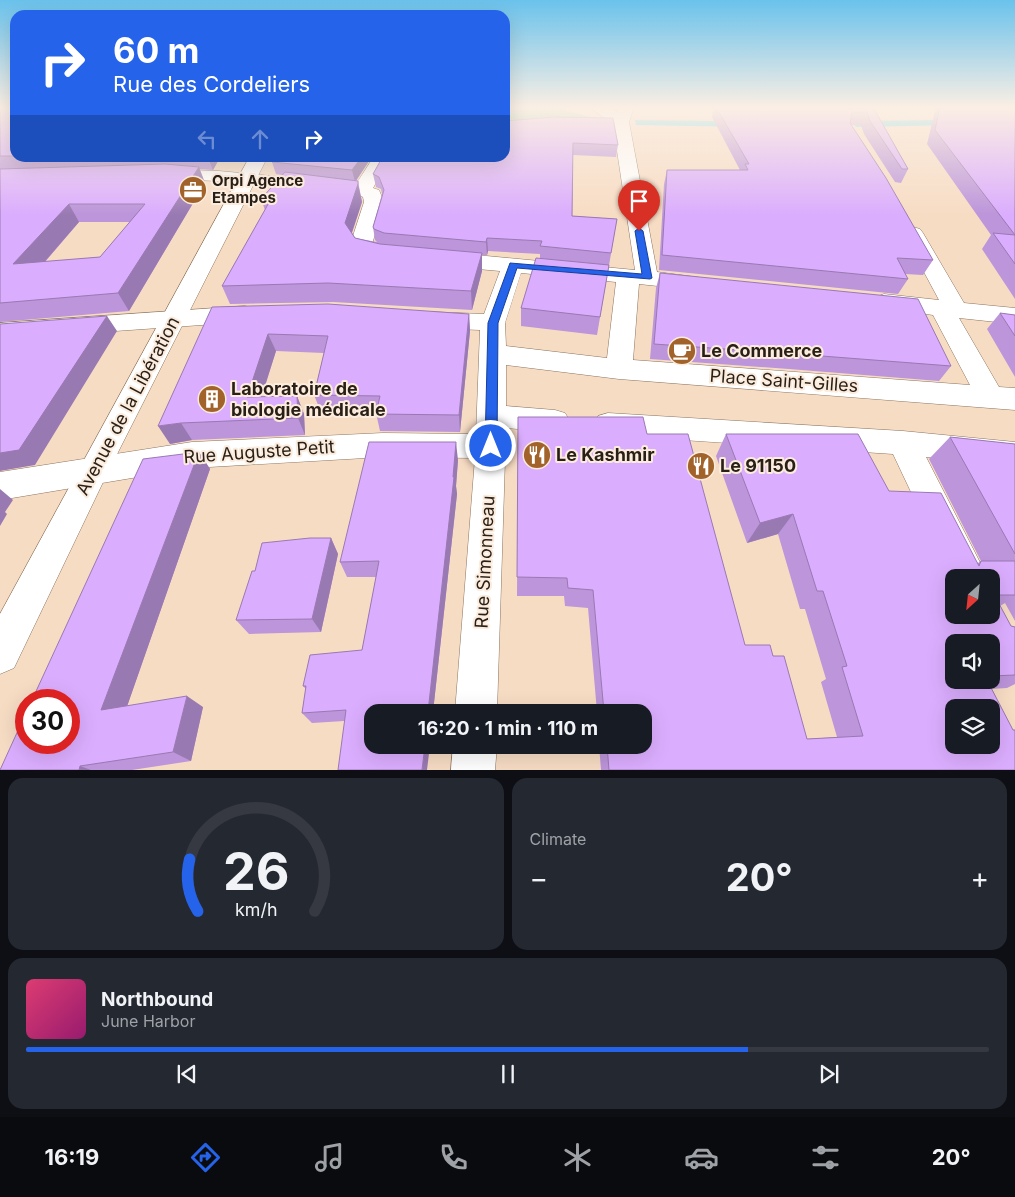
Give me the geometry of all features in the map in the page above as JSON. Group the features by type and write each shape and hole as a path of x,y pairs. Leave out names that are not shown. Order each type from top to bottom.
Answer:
{"street":[{"path":"618,368 638,277 627,143"},
{"path":"367,192 379,162"},
{"path":"146,174 182,174 252,168 367,192 374,202 362,242 368,250 384,254 716,285"},
{"name":"Avenue de la Libération","path":"0,654 93,471 252,168"},
{"path":"904,216 949,309 1002,398"},
{"name":"Rue Simonneau","path":"476,704 491,431 493,323 513,265"},
{"path":"865,300 1015,316"},
{"path":"0,331 264,313"},
{"path":"412,318 493,323"},
{"name":"Place Saint-Gilles","path":"493,354 618,368 1002,398"},
{"path":"491,431 903,443 1015,454"},
{"name":"Rue Auguste Petit","path":"0,486 192,455 382,445 491,431"},
{"path":"903,443 966,569"},
{"path":"473,770 474,754"}],"building":[{"path":"0,143 10,143 10,156 0,156"},
{"path":"510,143 618,143 618,145 573,143 572,216 617,219 611,253 540,246 542,241 487,238 486,242 384,233 373,227 384,190 379,177 373,174 380,162 510,162"},
{"path":"737,143 863,143 886,178 933,260 897,258 908,279 662,255 667,170 748,170 745,164 749,164"},
{"path":"885,143 893,143 908,169 902,169"},
{"path":"945,143 1015,143 1015,235"},
{"path":"272,162 358,162 352,170"},
{"path":"165,164 199,167 118,293 0,303 0,169","holes":["69,204 145,204 100,257 13,264"]},
{"path":"285,172 358,181 345,223 355,238 380,244 482,253 471,291 328,283 222,286 271,199 261,199"},
{"path":"993,233 1015,235 1015,264"},
{"path":"536,258 609,265 600,317 521,308"},
{"path":"660,273 918,299 951,366 654,344"},
{"path":"328,304 469,314 459,415 376,414 380,396 314,395 328,336 268,334 247,397 297,396 298,418 181,423 158,426 212,307"},
{"path":"1000,313 1015,315 1015,336"},
{"path":"107,316 19,450 0,453 0,324"},
{"path":"518,417 643,417 647,434 688,434 745,645 770,645 773,656 784,656 807,739 863,736 842,667 847,666 823,591 817,591 793,514 760,523 726,434 858,434 889,491 941,493 979,566 981,561 1015,561 1015,595 1000,595 1000,569 945,569 945,624 1000,624 1000,605 1011,626 1015,627 1015,675 1000,676 1000,634 945,634 945,689 992,689 997,699 945,699 945,754 1000,754 1000,705 1013,730 1015,730 1015,770 609,770 608,754 652,754 652,704 603,704 593,590 568,588 567,578 517,577"},
{"path":"950,437 1015,444 1015,554"},
{"path":"369,442 456,442 454,477 429,704 364,704 364,754 424,754 422,770 338,770 346,710 302,713 306,686 303,686 310,655 362,650 379,561 340,562"},
{"path":"199,452 101,710 187,696 173,752 80,766 79,770 0,770 15,737 15,754 80,754 80,689 37,689 143,459"},
{"path":"310,538 331,538 312,619 236,620 252,571 255,571 262,543"}],"place":[{"name":"Orpi Agence Etampes","path":"193,190"},
{"name":"Le Commerce","path":"682,351"},
{"name":"Laboratoire de biologie médicale","path":"212,399"},
{"name":"Le Kashmir","path":"537,455"},
{"name":"Le 91150","path":"701,466"}],"route":[{"path":"491,446 493,323 513,265 647,278 639,231"}]}
